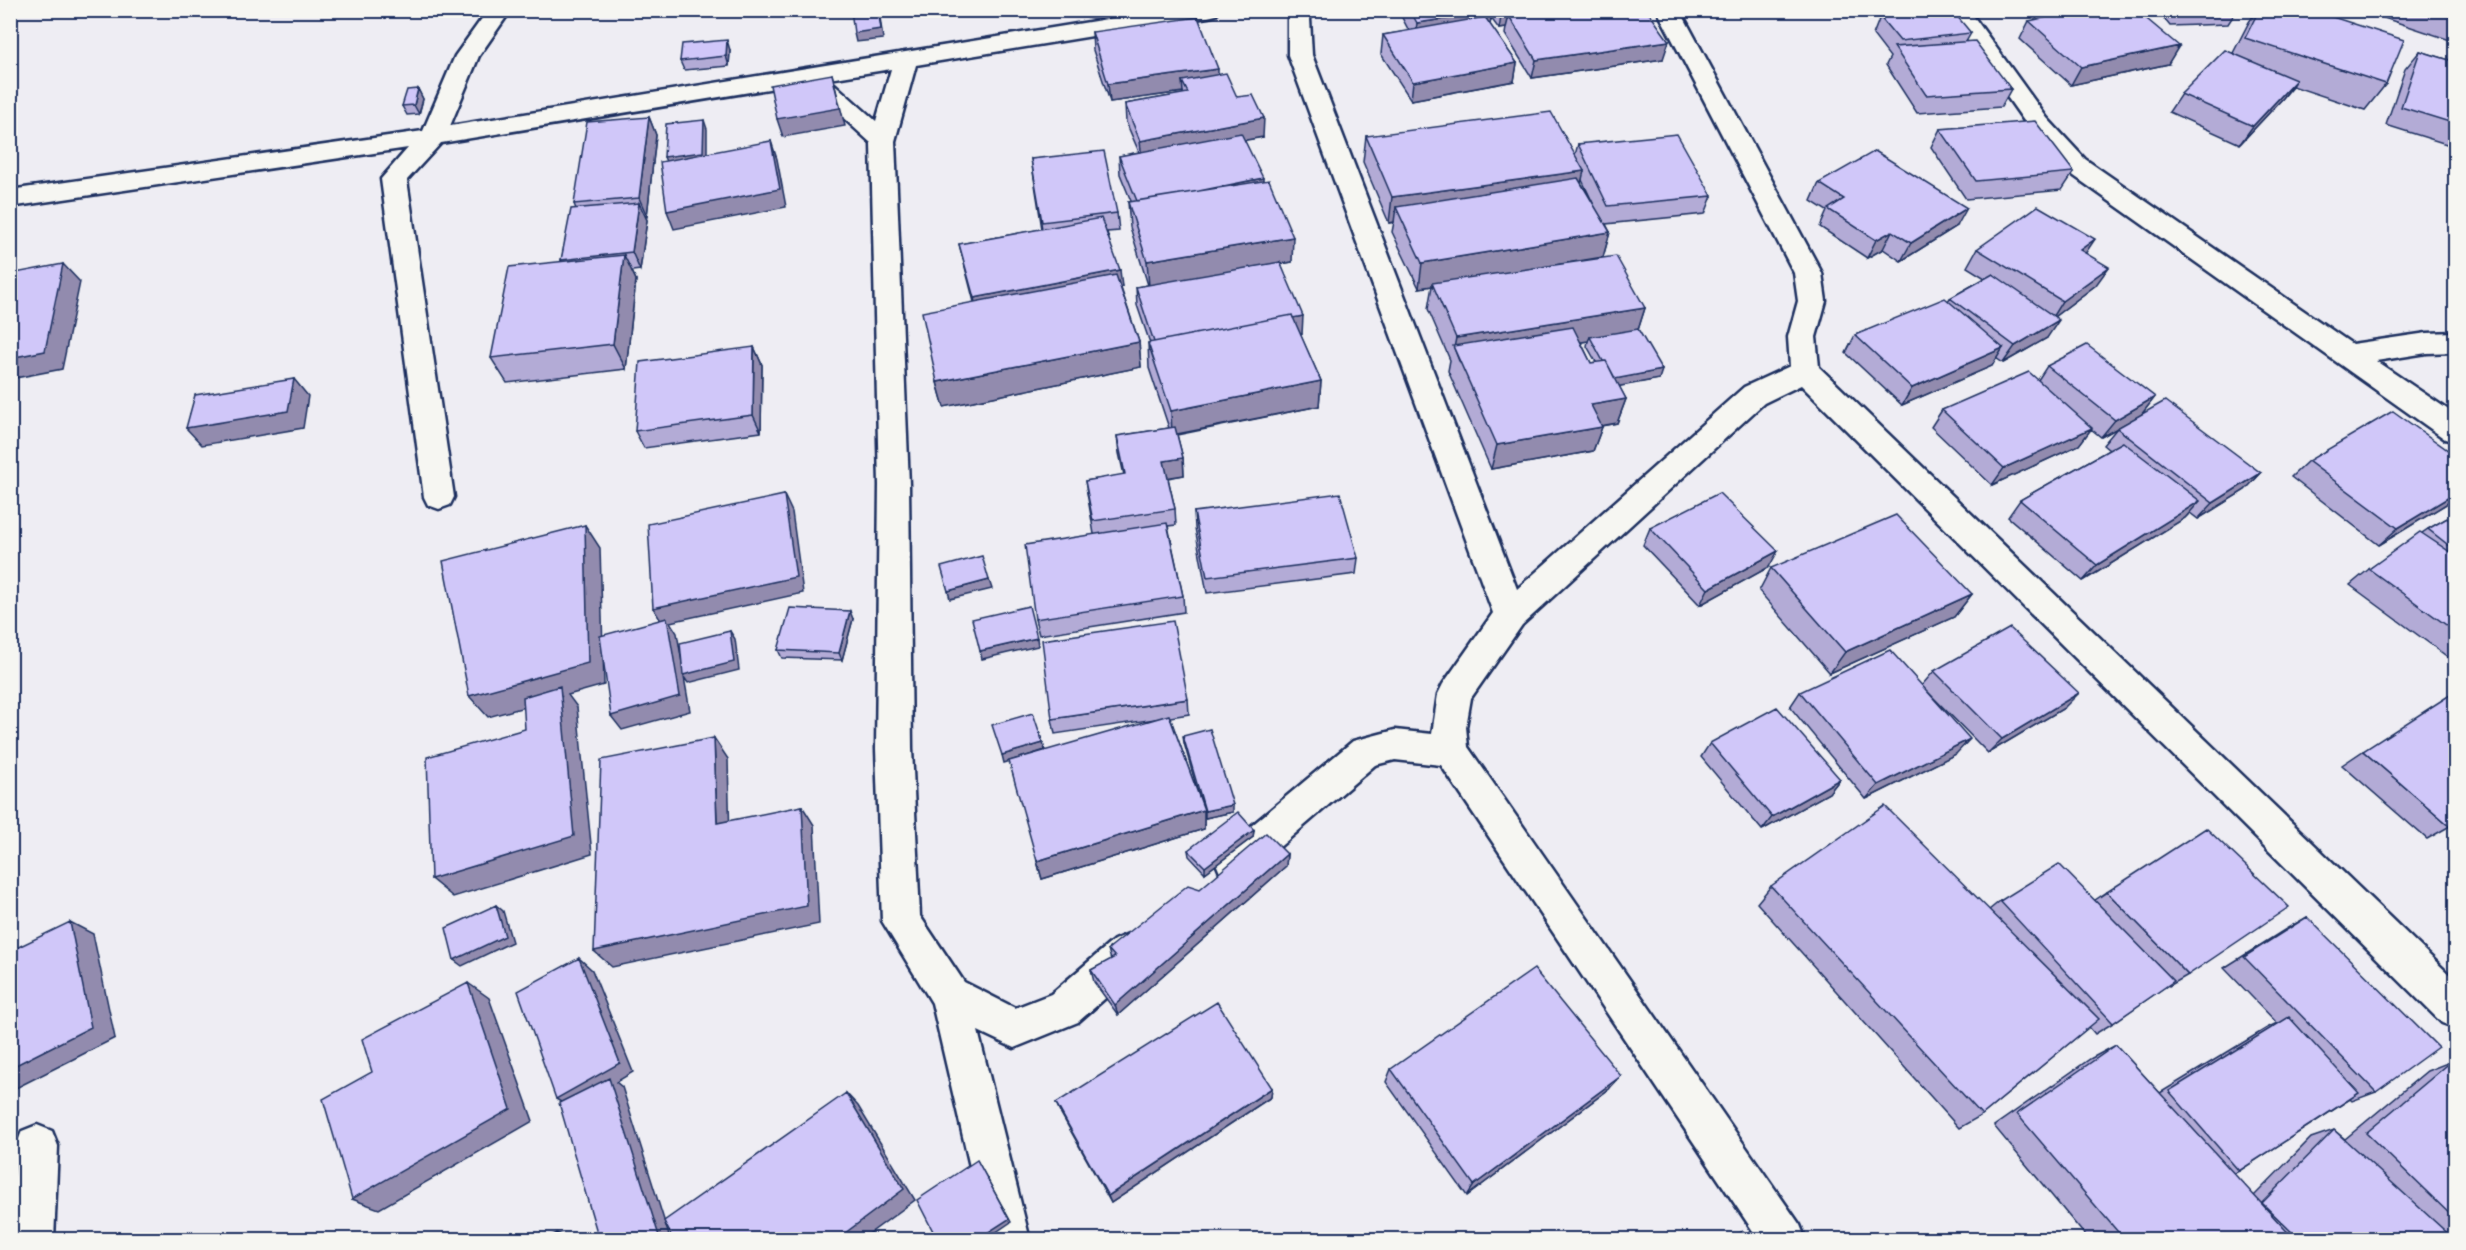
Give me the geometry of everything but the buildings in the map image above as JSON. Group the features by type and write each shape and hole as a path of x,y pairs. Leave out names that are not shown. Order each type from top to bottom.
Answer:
{"street":[{"path":"439,497 394,179 433,136 467,56 500,10"},
{"path":"10,199 433,136 1208,10"},
{"path":"1303,10 1299,19 1300,56 1510,615"},
{"path":"1668,10 1808,273 1812,301 1802,336 1805,371 2456,1009"},
{"path":"1957,10 2038,123 2076,165 2456,431"},
{"path":"906,59 883,141 894,485 894,750 901,921 950,996 1009,1239"},
{"path":"810,75 883,141"},
{"path":"2347,355 2427,343 2456,342"},
{"path":"1785,1239 1451,751 1449,727 1455,694 1510,615 1754,395 1805,371"},
{"path":"1210,884 1365,752 1395,745 1451,751"},
{"path":"950,996 1014,1028 1064,1008 1155,930"},
{"path":"32,1239 37,1146"}]}
